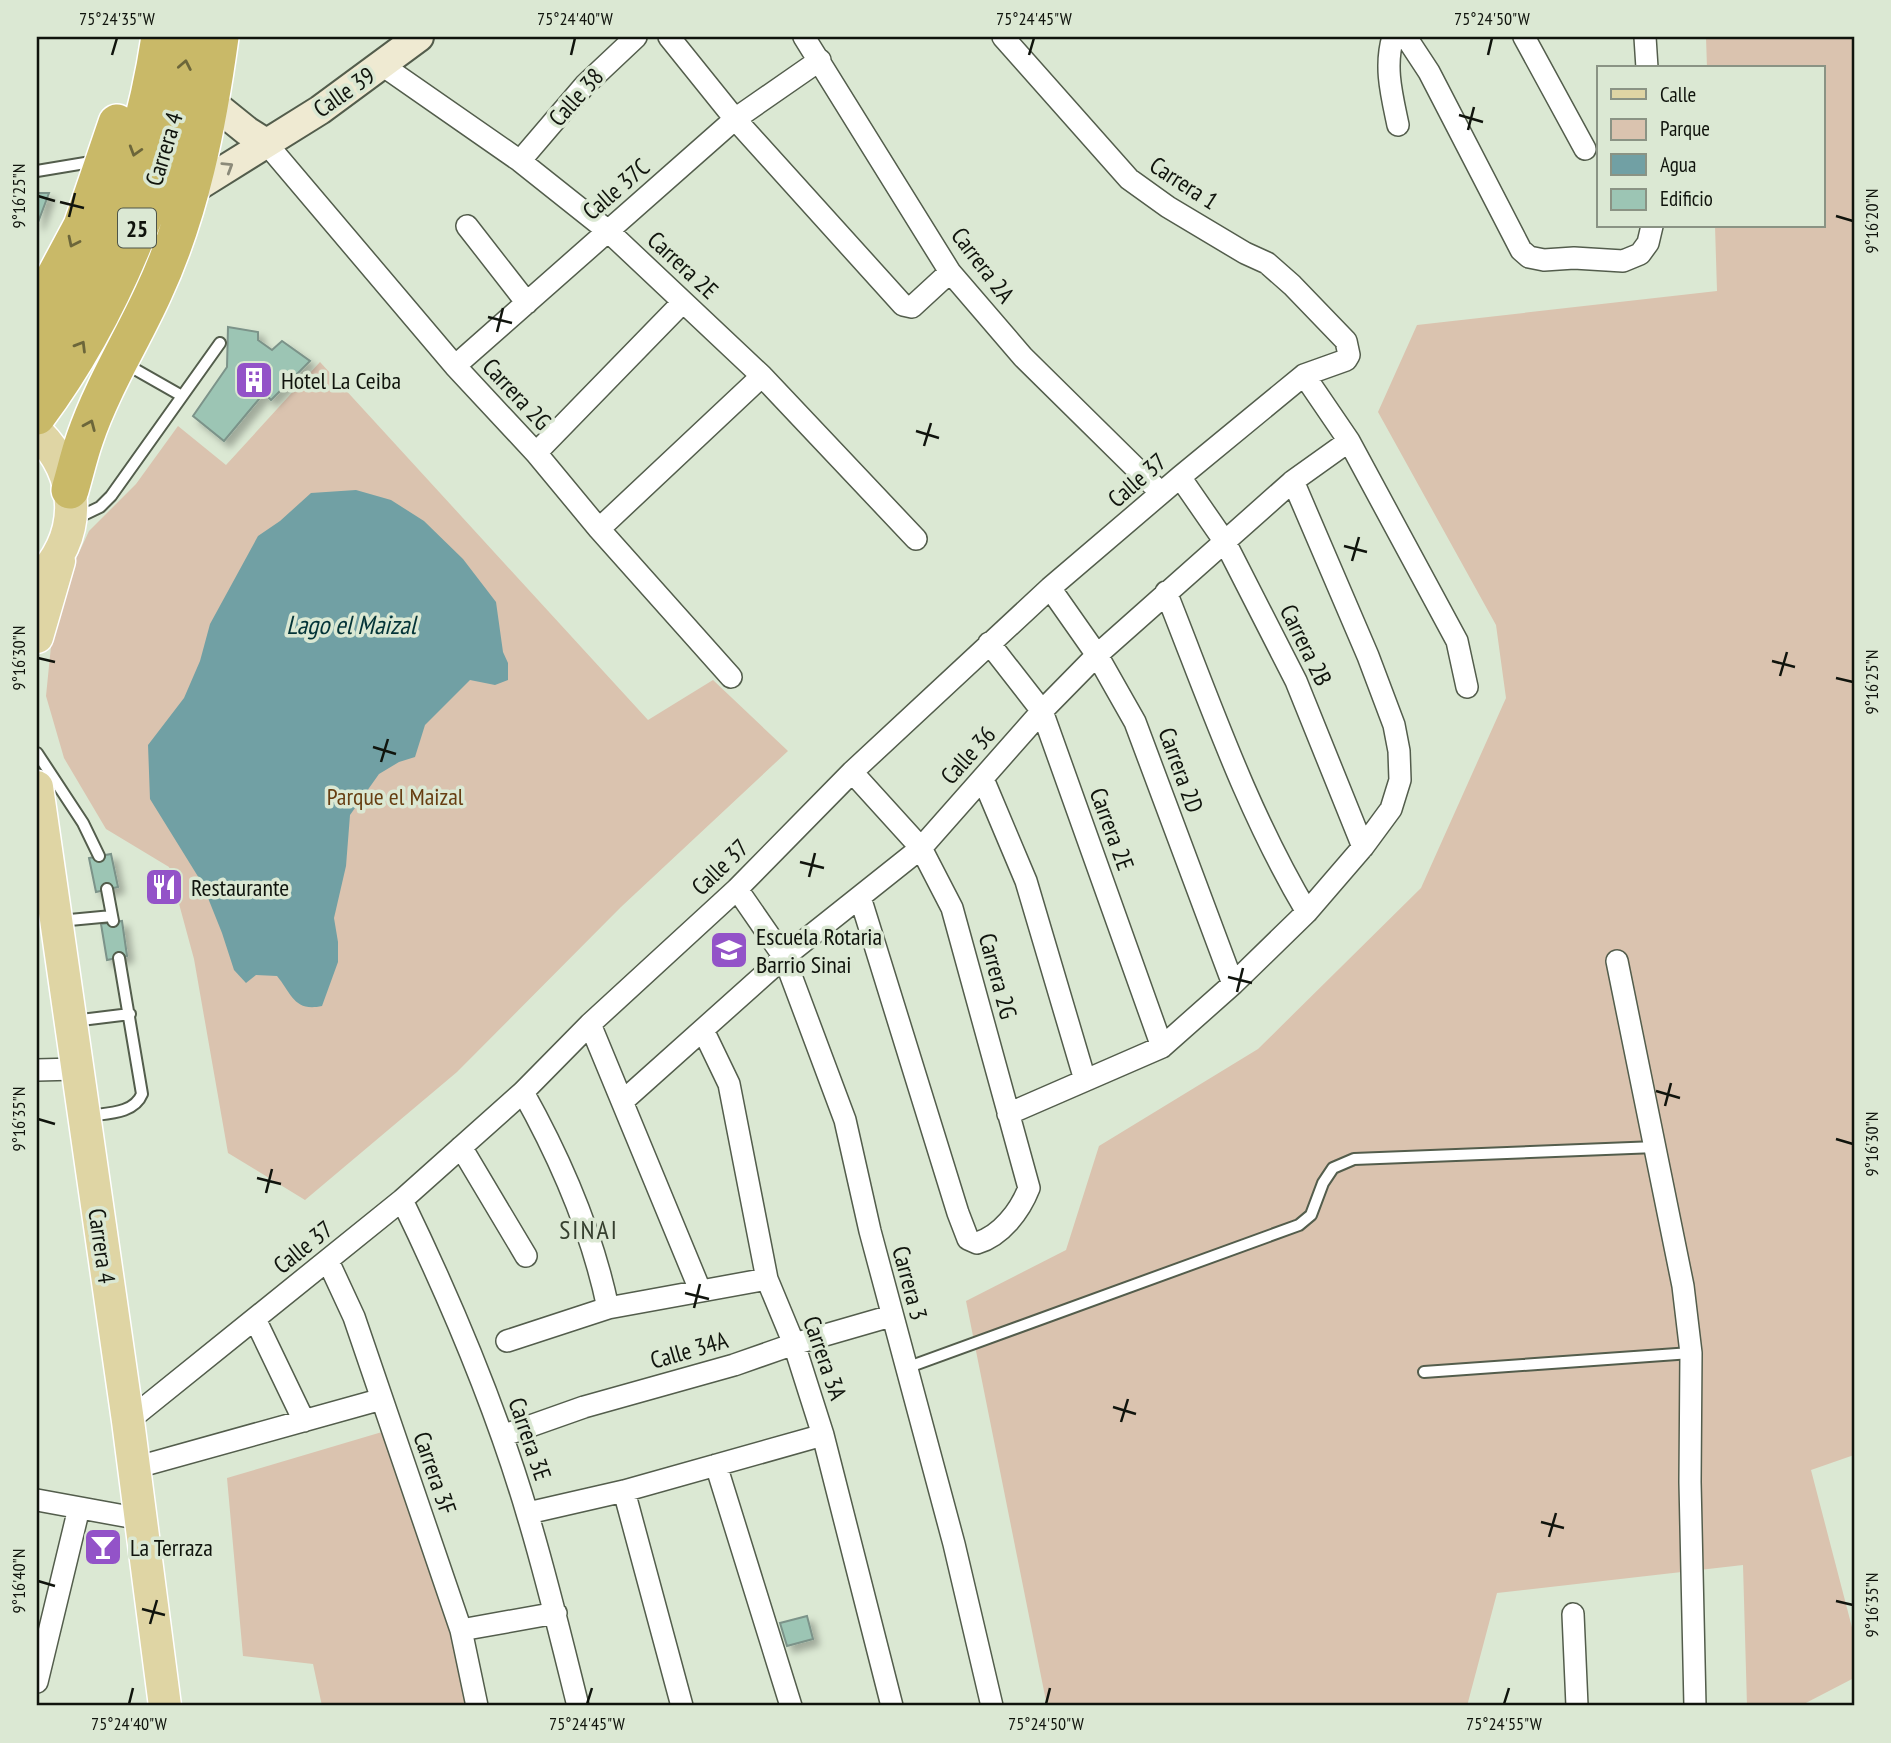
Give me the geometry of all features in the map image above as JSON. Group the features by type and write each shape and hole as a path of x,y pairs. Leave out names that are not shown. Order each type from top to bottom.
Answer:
{"highway":[{"path":"37,309 82,226 107,159 127,85 135,37"},
{"name":"Carrera 4","path":"37,367 90,272 108,232 142,130 160,37"},
{"name":"Carrera 4","path":"43,425 93,328 128,252 164,154 190,37"},
{"path":"68,520 85,439 119,360 154,293 190,191 211,102 220,37"}],"main road":[{"path":"37,637 68,520 64,467 43,425"},
{"path":"37,582 50,569 68,520"},
{"name":"Carrera 4","path":"37,787 128,1421 165,1706"}],"street":[{"name":"Calle 39","path":"190,191 320,110 419,37"},
{"name":"Calle 38","path":"520,161 585,85 636,37"},
{"path":"669,37 735,119 903,305 912,307 950,272"},
{"name":"Carrera 1","path":"1003,37 1129,179 1168,207 1245,253 1267,263 1293,285 1346,341 1349,355"},
{"path":"1393,37 1389,50 1389,75 1398,125"},
{"path":"1406,37 1429,72 1521,250 1528,257 1544,260 1574,258 1623,261 1640,254 1648,243 1652,228"},
{"path":"1524,37 1585,149"},
{"path":"1645,37 1647,66"},
{"name":"Calle 37C","path":"455,366 735,119 813,44"},
{"name":"Carrera 2A","path":"813,44 950,272 1023,357 1161,493"},
{"name":"Carrera 2E","path":"382,65 520,161 608,231 762,376 916,539"},
{"path":"211,102 266,143"},
{"name":"Carrera 2G","path":"266,143 455,366 536,453 599,529 732,677"},
{"path":"467,226 527,303"},
{"path":"536,453 683,302"},
{"name":"Calle 37","path":"128,1421 402,1200 523,1092 590,1024 737,889 852,772 1050,588 1304,375 1346,360 1349,355"},
{"path":"1304,375 1349,441 1457,641 1467,687"},
{"path":"599,529 762,376"},
{"name":"Calle 36","path":"623,1101 784,957 921,848 1042,711 1097,655 1293,481 1349,441"},
{"name":"Carrera 2B","path":"1180,477 1225,542 1296,681 1363,847"},
{"path":"1008,1114 1162,1047 1233,984 1307,912 1363,847 1391,809 1400,780 1399,751 1394,725 1368,656 1293,481"},
{"name":"Carrera 2D","path":"1050,588 1097,655 1135,722 1233,984"},
{"path":"1166,592 1257,817 1280,866 1307,912"},
{"name":"Carrera 2E","path":"989,643 1042,711 1162,1047"},
{"name":"Carrera 2G","path":"852,772 921,848 952,908 1029,1188 1012,1219 984,1241 977,1243 968,1239 860,897"},
{"path":"983,779 1026,881 1086,1080"},
{"name":"Carrera 3","path":"737,889 784,957 845,1121 891,1316 954,1544 992,1706"},
{"path":"1617,961 1683,1286 1691,1353 1690,1482 1695,1706"},
{"path":"590,1024 700,1290"},
{"name":"Carrera 3A","path":"703,1030 729,1084 768,1279 794,1344 824,1436 892,1706"},
{"path":"37,1070 76,1069"},
{"path":"523,1092 550,1141 582,1212 608,1308"},
{"path":"461,1147 526,1256"},
{"name":"Carrera 3E","path":"402,1200 451,1308 502,1436 528,1513 578,1706"},
{"name":"Carrera 3F","path":"328,1261 354,1317 461,1630 477,1706"},
{"path":"508,1341 608,1308 768,1279"},
{"name":"Calle 34A","path":"502,1436 584,1408 891,1316"},
{"path":"255,1319 304,1421"},
{"path":"134,1468 382,1399"},
{"path":"528,1513 624,1491 824,1436"},
{"path":"716,1465 791,1706"},
{"path":"624,1491 682,1706"},
{"path":"37,1500 141,1519"},
{"path":"37,1682 79,1508"},
{"path":"461,1630 556,1613"},
{"path":"1573,1614 1577,1706"}],"lane":[{"path":"37,171 107,159"},
{"path":"68,520 93,512 111,496 220,343"},
{"path":"119,360 182,396"},
{"path":"37,753 83,823 99,856"},
{"path":"56,922 113,919 107,889"},
{"path":"83,1117 130,1109 138,1103 142,1094 119,958"},
{"path":"69,1021 130,1014"},
{"path":"906,1368 1298,1225 1311,1214 1333,1168 1353,1159 1656,1147"},
{"path":"1424,1372 1691,1353"}],"green space":[{"path":"1706,37 1854,37 1854,1455 1811,1470 1854,1635 1854,1678 1800,1706 1747,1706 1743,1565 1497,1593 1467,1706 1047,1706 966,1301 1066,1250 1099,1146 1258,1049 1421,888 1506,698 1496,625 1378,412 1417,325 1717,291 1715,228 1825,228 1825,66 1707,66"},
{"name":"Parque el Maizal","path":"320,362 648,720 713,680 788,751 621,907 457,1072 305,1200 228,1153 194,959 169,867 106,829 64,758 46,696 53,626 64,585 89,531 136,484 178,426 226,465"},
{"path":"382,1432 452,1633 467,1706 322,1706 313,1664 243,1656 227,1478"}],"water":[{"name":"Lago el Maizal","path":"356,490 391,500 424,521 463,559 496,602 503,652 508,663 508,680 495,685 470,680 425,725 415,757 399,762 379,774 350,815 346,866 334,918 338,962 322,1006 313,1007 299,1004 277,976 256,975 246,983 234,970 202,883 150,799 148,745 184,698 200,661 210,624 258,536 280,521 311,493"}],"building":[{"path":"37,193 49,193 37,225"},
{"name":"Hotel La Ceiba","path":"228,327 258,332 258,340 272,350 282,341 310,361 271,400 264,393 224,441 193,416 227,367"},
{"path":"111,854 118,887 96,892 89,858"},
{"path":"122,921 127,956 107,960 101,924"},
{"path":"807,1616 813,1639 787,1646 780,1623"}],"place":[{"name":"Hotel La Ceiba","path":"254,380"},
{"name":"Restaurante","path":"164,887"},
{"name":"Escuela Rotaria Barrio Sinai","path":"729,950"},
{"name":"La Terraza","path":"103,1547"}],"district":[{"name":"SINAI","path":"589,1229"}]}
